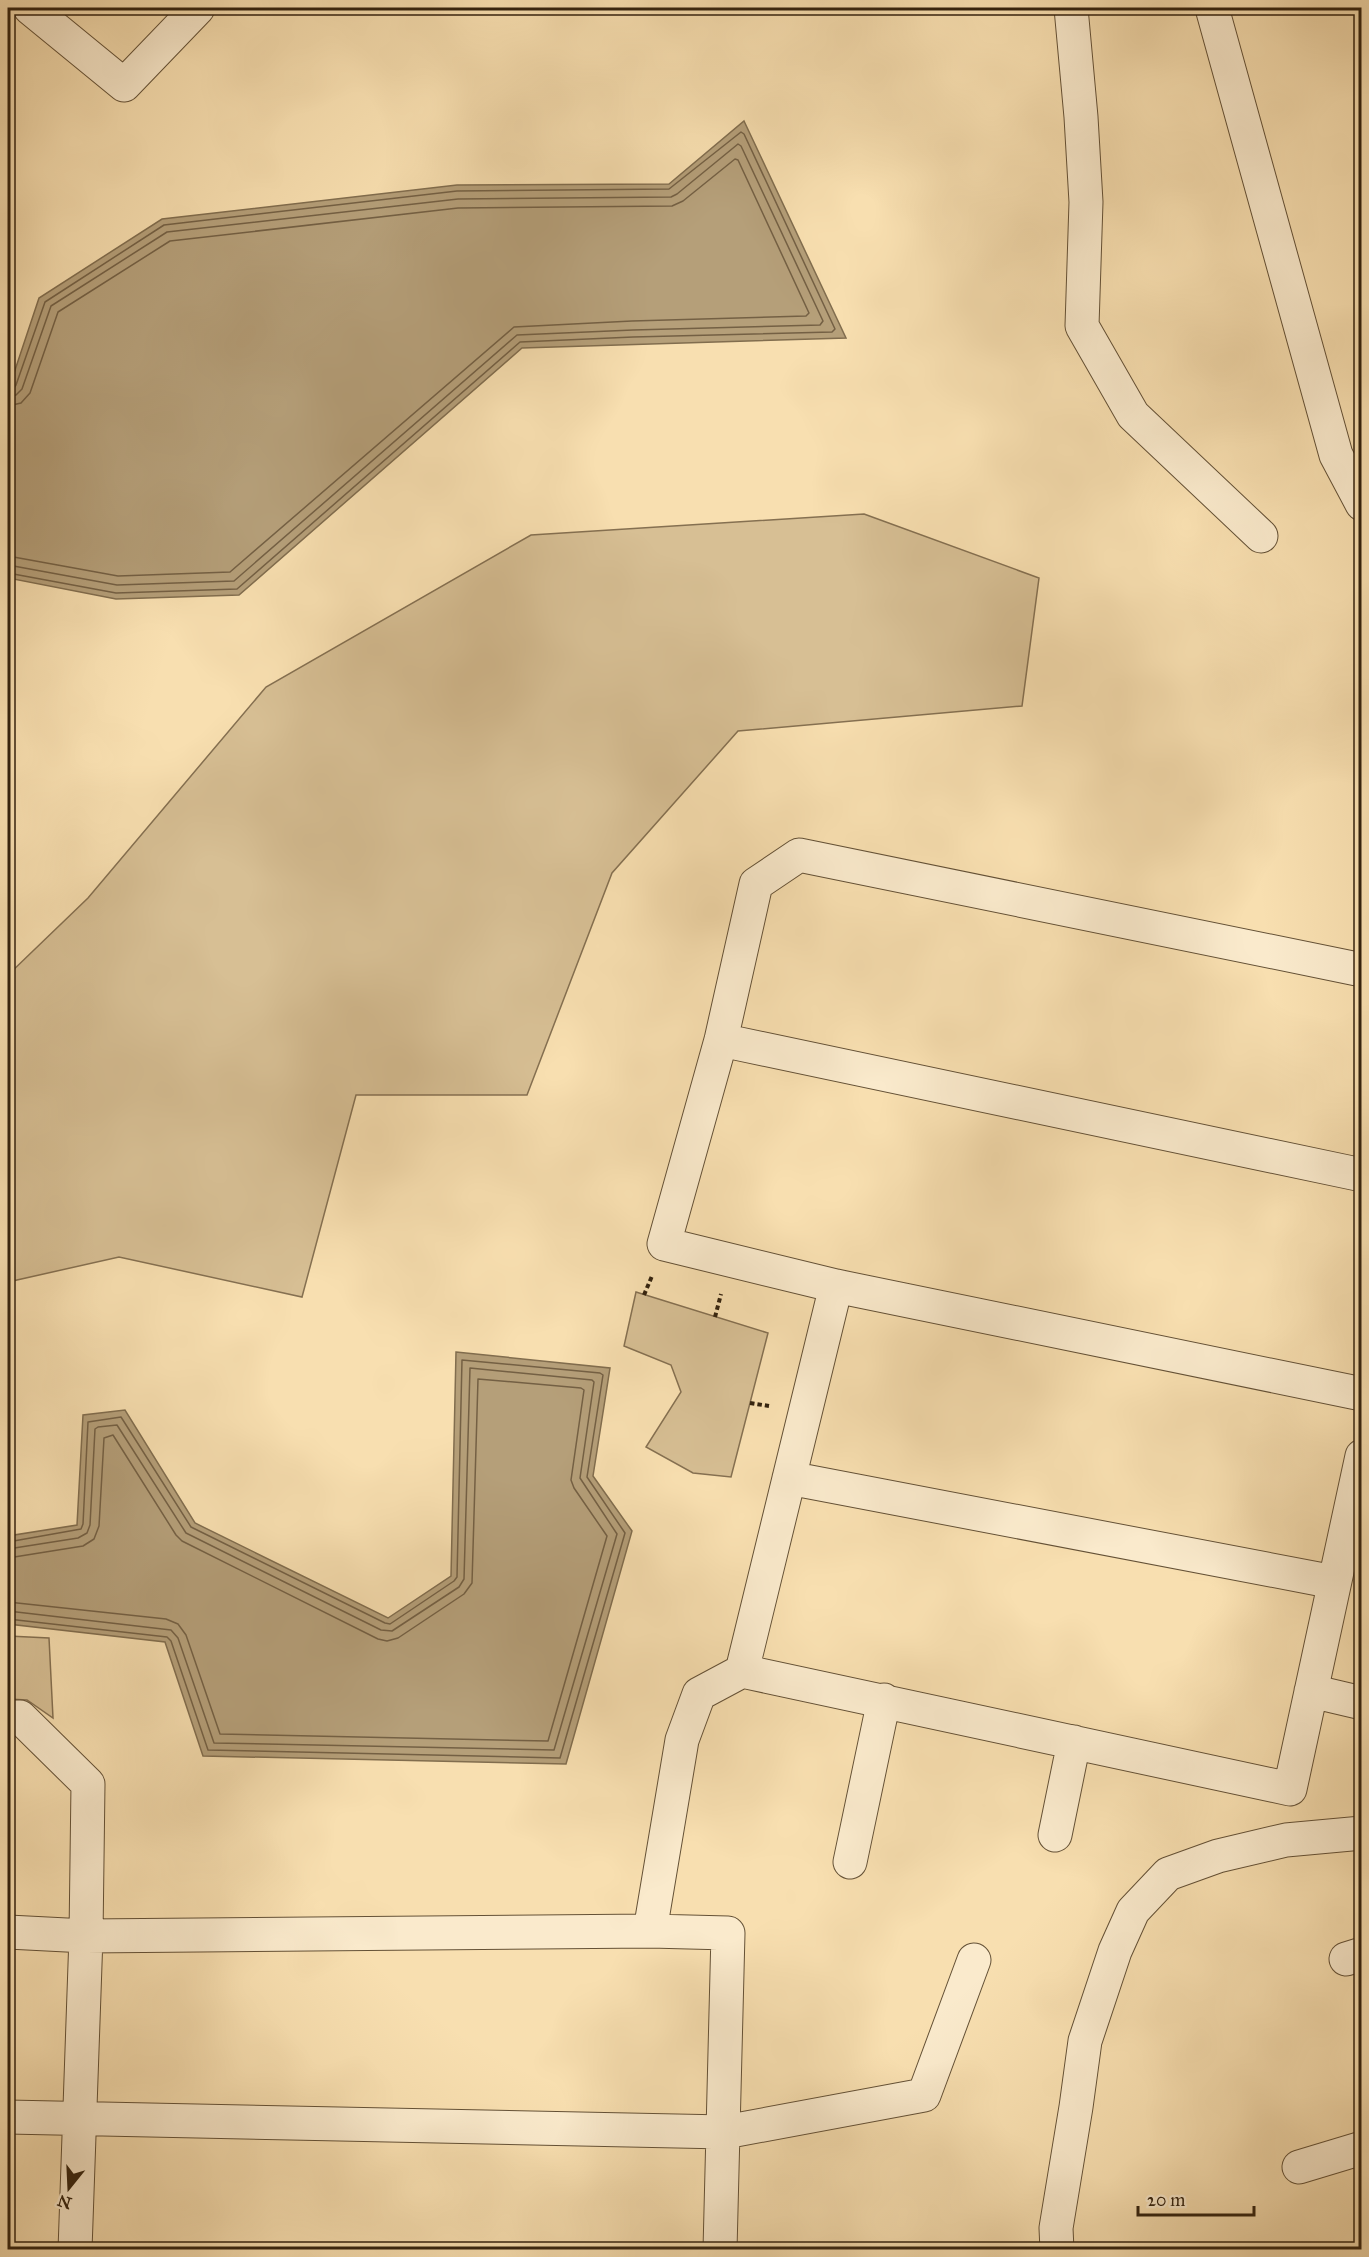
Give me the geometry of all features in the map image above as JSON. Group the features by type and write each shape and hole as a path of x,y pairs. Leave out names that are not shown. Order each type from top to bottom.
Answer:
{"street":[{"path":"30,8 124,85 198,8"},
{"path":"1071,8 1086,202 1082,326 1133,415 1261,536"},
{"path":"1212,8 1336,455 1362,504"},
{"path":"1362,970 799,855 756,884 721,1040 664,1244 836,1286 1362,1394"},
{"path":"721,1040 1362,1175"},
{"path":"742,1671 836,1286"},
{"path":"650,1931 682,1740 699,1694 742,1671 1290,1789 1362,1456"},
{"path":"789,1478 1334,1582"},
{"path":"1311,1691 1362,1703"},
{"path":"850,1862 884,1700"},
{"path":"8,1717 20,1717 88,1784 86,1936 75,2250"},
{"path":"1055,1834 1074,1742"},
{"path":"1057,2250 1056,2228 1077,2107 1085,2041 1115,1951 1133,1911 1168,1874 1218,1856 1286,1840 1362,1833"},
{"path":"8,1932 86,1936 650,1931 728,1933 720,2250"},
{"path":"8,2117 724,2132 924,2095 974,1960"},
{"path":"1299,2167 1362,2148"}],"shaded area":[{"path":"864,514 1039,578 1022,706 738,731 612,873 527,1095 356,1095 302,1297 119,1257 8,1282 8,975 88,898 266,687 531,535"},
{"path":"636,1292 768,1333 731,1477 693,1473 646,1447 681,1392 671,1365 624,1346"},
{"path":"8,1636 49,1638 53,1718 27,1700 8,1699"}],"water":[{"path":"744,121 846,338 522,348 239,595 116,599 8,578 8,391 39,298 162,219 457,185 669,184"},
{"path":"456,1352 610,1368 593,1476 632,1531 566,1764 203,1756 165,1642 8,1624 8,1536 77,1525 83,1415 125,1410 195,1523 388,1618 451,1576"}]}
